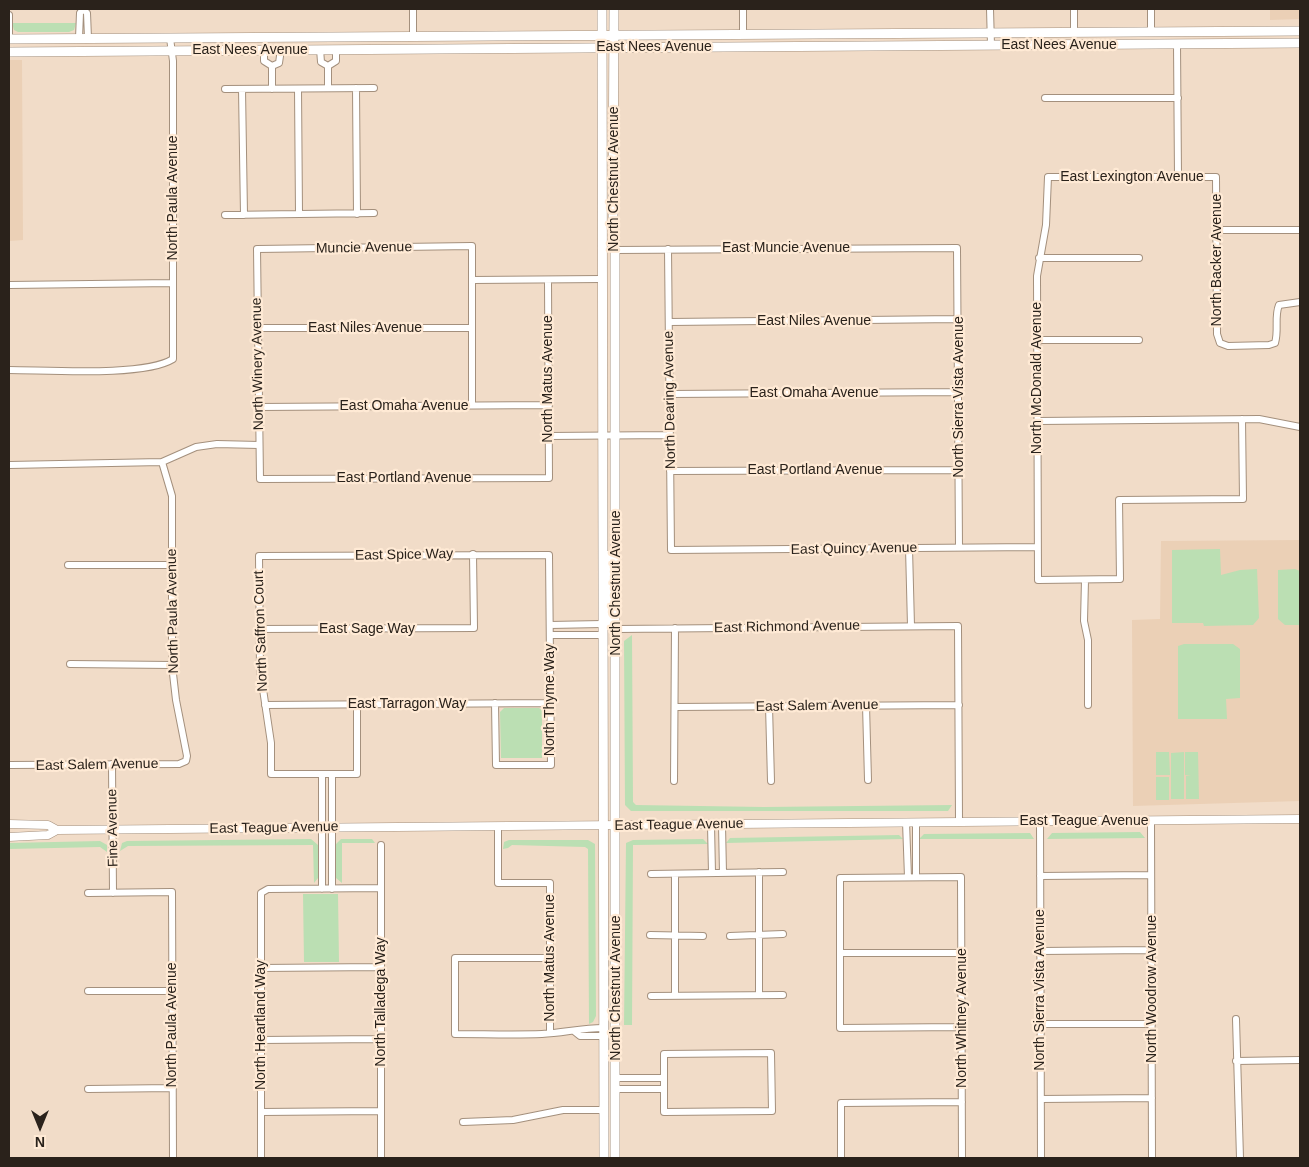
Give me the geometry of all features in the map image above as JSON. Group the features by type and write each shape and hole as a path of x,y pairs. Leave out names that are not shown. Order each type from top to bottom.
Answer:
{"main road":[{"name":"North Chestnut Avenue","path":"602,9 601,435 604,1158"},
{"name":"North Chestnut Avenue","path":"614,9 615,1158"},
{"name":"East Nees Avenue","path":"9,39 1300,30"},
{"path":"1177,44 1182,39 1200,38 1206,31"},
{"path":"755,47 759,41 814,40 843,34"},
{"path":"336,49 361,43 403,43 413,36"},
{"name":"East Nees Avenue","path":"9,52 1300,43"},
{"path":"602,222 608,230 609,243 615,250"},
{"path":"602,530 609,572 609,625 616,629"},
{"path":"603,1032 610,1036 611,1073 615,1089"}],"street":[{"path":"83,9 88,14 84,38"},
{"path":"413,9 413,36"},
{"path":"743,9 743,34"},
{"path":"990,9 991,45"},
{"path":"1074,9 1074,32"},
{"path":"1151,9 1151,32"},
{"path":"9,15 9,39"},
{"name":"North Paula Avenue","path":"9,370 133,370 166,363 173,359 172,50 170,38"},
{"path":"1177,44 1178,177"},
{"path":"272,66 280,63 281,49"},
{"path":"320,49 321,62 328,66"},
{"path":"328,66 336,61 336,49"},
{"path":"264,50 264,61 272,66"},
{"path":"272,66 272,89"},
{"path":"328,66 328,88"},
{"path":"356,88 357,214"},
{"path":"225,90 374,88"},
{"path":"242,89 244,215"},
{"path":"298,89 299,214"},
{"path":"1045,98 1178,98"},
{"name":"East Lexington Avenue","path":"1048,178 1216,177"},
{"name":"North Backer Avenue","path":"1216,177 1217,334 1220,343 1228,346 1269,345 1275,343 1278,335 1276,311 1279,305 1300,302"},
{"name":"North McDonald Avenue","path":"1048,178 1046,225 1039,258 1038,580 1085,580"},
{"path":"225,215 374,214"},
{"path":"1216,230 1300,230"},
{"name":"Muncie Avenue","path":"257,249 472,246 472,280"},
{"name":"East Muncie Avenue","path":"615,250 957,248"},
{"name":"North Sierra Vista Avenue","path":"957,248 959,547"},
{"name":"North Winery Avenue","path":"257,249 260,479"},
{"name":"North Dearing Avenue","path":"668,249 671,550"},
{"path":"1039,258 1139,258"},
{"path":"472,405 472,280 602,279"},
{"name":"North Matus Avenue","path":"548,280 549,478"},
{"path":"9,285 173,283"},
{"name":"East Niles Avenue","path":"669,322 958,320"},
{"name":"East Niles Avenue","path":"258,328 472,328"},
{"path":"1038,340 1139,340"},
{"name":"East Omaha Avenue","path":"670,394 959,392"},
{"name":"East Omaha Avenue","path":"259,407 549,405"},
{"path":"1088,704 1088,640 1084,621 1085,580 1120,579 1119,500 1243,499 1242,419"},
{"path":"1038,421 1259,419 1300,427"},
{"path":"549,436 670,435"},
{"path":"9,465 162,462 196,447 217,444 259,445"},
{"name":"North Paula Avenue","path":"162,462 172,496 172,665 176,700 187,756 186,761"},
{"name":"East Portland Avenue","path":"670,471 959,470"},
{"name":"East Portland Avenue","path":"260,479 549,478"},
{"name":"East Quincy Avenue","path":"671,550 1037,547"},
{"path":"909,548 911,626"},
{"name":"East Sage Way","path":"259,629 474,628 473,554"},
{"name":"North Thyme Way","path":"495,703 496,765 550,765 549,555"},
{"name":"East Spice Way","path":"259,556 549,555"},
{"name":"North Saffron Court","path":"259,556 260,669 271,743 271,774 322,774"},
{"path":"68,565 173,565"},
{"path":"580,624 580,635"},
{"name":"North Thyme Way","path":"550,625 602,624"},
{"name":"East Richmond Avenue","path":"616,629 958,626 959,704"},
{"path":"674,781 675,628"},
{"name":"North Thyme Way","path":"550,636 602,635"},
{"path":"70,664 172,665"},
{"name":"East Tarragon Way","path":"265,705 550,703"},
{"path":"357,704 357,774 322,774 322,888 381,888"},
{"path":"959,704 959,821"},
{"name":"East Salem Avenue","path":"675,707 959,704"},
{"path":"866,705 868,780"},
{"path":"769,706 771,781"},
{"name":"East Salem Avenue","path":"9,766 179,764 186,761"},
{"name":"Fine Avenue","path":"112,764 114,893"},
{"path":"332,774 332,888"},
{"path":"322,802 332,802"},
{"name":"East Teague Avenue","path":"9,824 48,825 58,830 113,830 1300,819"},
{"name":"North Sierra Vista Avenue","path":"1040,821 1041,1158"},
{"name":"North Woodrow Avenue","path":"1151,821 1152,1158"},
{"path":"906,822 908,878"},
{"path":"916,822 916,878 840,878 840,1028 962,1026"},
{"path":"711,825 712,873"},
{"path":"722,825 722,873"},
{"name":"North Matus Avenue","path":"498,826 498,883 550,883 550,1033"},
{"name":"East Teague Avenue","path":"9,837 48,836 58,830"},
{"name":"North Talladega Way","path":"381,845 381,1158"},
{"path":"712,854 722,853"},
{"path":"322,860 332,860"},
{"path":"759,872 759,995"},
{"path":"651,874 783,872"},
{"path":"675,874 675,996"},
{"path":"1040,876 1151,876"},
{"name":"North Whitney Avenue","path":"916,878 961,877 962,1158"},
{"name":"North Heartland Way","path":"261,1158 260,968 262,892 268,889 322,888"},
{"name":"North Paula Avenue","path":"114,893 172,892 173,1158"},
{"path":"88,893 114,893"},
{"path":"730,936 783,934"},
{"path":"650,935 703,936"},
{"path":"1040,951 1152,950"},
{"path":"840,953 962,953"},
{"path":"550,958 456,958 455,1034 575,1032 580,1028 603,1032"},
{"path":"260,968 381,968"},
{"path":"88,991 172,991"},
{"path":"651,996 783,995"},
{"path":"1236,1019 1236,1061 1240,1100 1240,1158"},
{"path":"1041,1024 1152,1024"},
{"path":"261,1040 381,1039"},
{"path":"771,1053 772,1110 664,1112 664,1089 664,1054 771,1053"},
{"path":"1236,1061 1300,1060"},
{"path":"615,1078 664,1078"},
{"path":"645,1078 645,1089"},
{"path":"88,1089 173,1088"},
{"path":"615,1089 664,1089"},
{"path":"1041,1099 1152,1098"},
{"path":"842,1158 841,1103 962,1102"},
{"path":"462,1122 513,1120 563,1110 603,1110"},
{"path":"261,1112 381,1111"}],"shaded area":[{"path":"1270,9 1300,9 1300,19 1270,20"},
{"path":"9,60 22,60 23,240 9,241"},
{"path":"1300,540 1300,801 1133,806 1132,620 1160,619 1161,541"}],"green space":[{"path":"12,23 76,23 74,30 69,32 18,32 14,30"},
{"path":"1220,549 1221,575 1240,570 1257,569 1259,618 1253,625 1204,626 1203,623 1172,623 1172,550"},
{"path":"1295,569 1300,571 1300,625 1285,625 1278,619 1278,570"},
{"path":"632,635 633,802 636,805 764,807 952,805 948,811 631,811 625,805 624,641"},
{"path":"1184,644 1233,644 1240,649 1240,698 1226,699 1227,719 1178,719 1178,646"},
{"path":"504,708 539,708 542,710 542,758 501,758 500,712"},
{"path":"1156,752 1169,752 1170,775 1156,775"},
{"path":"1184,752 1184,799 1171,799 1171,753"},
{"path":"1185,752 1198,752 1199,799 1186,799 1186,776 1191,776 1185,775"},
{"path":"1156,777 1169,777 1169,800 1156,800"},
{"path":"1140,832 1145,838 1047,839 1052,833"},
{"path":"1030,833 1034,839 919,839 924,834"},
{"path":"899,835 903,839 726,843 730,838"},
{"path":"311,839 318,845 318,878 314,883 313,845 128,846 120,851 122,843 127,841"},
{"path":"341,839 372,839 375,843 342,843 342,883 336,878 335,845"},
{"path":"703,839 708,844 633,845 632,1025 624,1025 626,843 633,840"},
{"path":"509,840 588,840 595,844 596,1016 593,1022 589,1024 588,849 585,847 512,845 503,849 504,842"},
{"path":"100,841 107,845 107,852 100,847 9,849 9,843"},
{"path":"303,894 338,894 339,962 304,962"}]}
